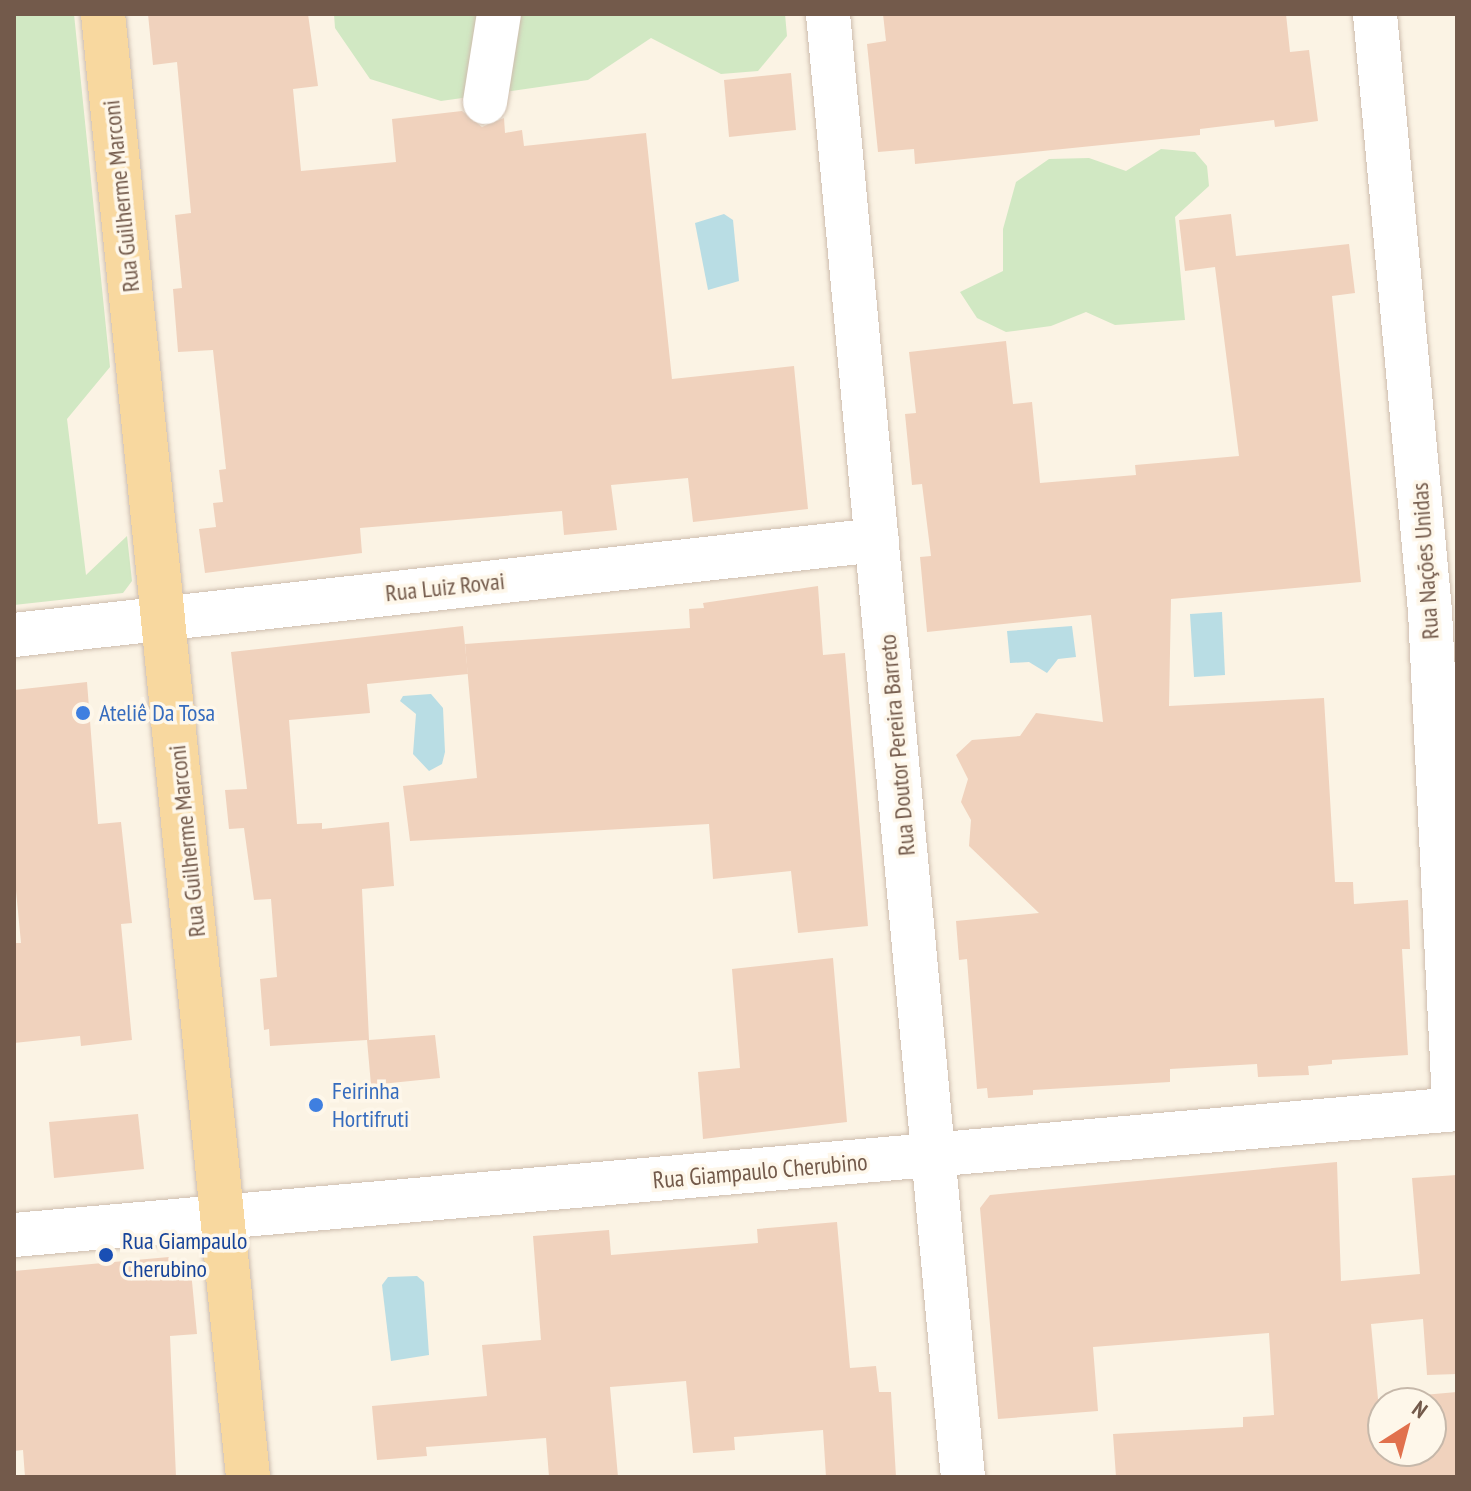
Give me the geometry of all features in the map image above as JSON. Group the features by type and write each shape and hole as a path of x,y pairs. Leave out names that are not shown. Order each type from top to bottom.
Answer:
{"main road":[{"name":"Rua Guilherme Marconi","path":"103,14 248,1477"}],"street":[{"path":"485,102 499,14"},
{"name":"Rua Doutor Pereira Barreto","path":"828,14 936,1156 963,1477"},
{"name":"Rua Nações Unidas","path":"1375,14 1430,611 1456,1109"},
{"name":"Rua Luiz Rovai","path":"14,635 877,540"},
{"name":"Rua Giampaulo Cherubino","path":"14,1235 1456,1109"}],"green space":[{"path":"14,14 74,14 110,367 67,419 86,575 127,536 132,581 123,593 14,605"},
{"path":"334,14 785,14 787,36 758,71 721,74 651,38 588,80 441,101 370,79 335,28"},
{"path":"1161,149 1195,152 1207,166 1209,186 1175,217 1185,320 1115,325 1086,312 1051,326 1006,332 977,318 960,292 1003,271 1003,229 1016,182 1049,159 1089,158 1126,171"}],"water":[{"path":"724,214 733,220 739,281 708,290 695,223"},
{"path":"1222,612 1225,675 1194,677 1190,614"},
{"path":"1072,626 1076,657 1058,659 1047,673 1029,662 1010,663 1007,631"},
{"path":"431,694 443,708 445,752 442,764 429,771 413,754 416,714 400,701 403,696"},
{"path":"417,1276 424,1282 429,1355 391,1361 382,1285 388,1277"}],"building":[{"path":"148,14 308,14 318,86 293,89 301,171 396,162 392,119 462,111 482,127 504,118 505,133 522,130 524,146 646,133 672,379 794,366 808,509 693,522 688,478 611,485 617,530 564,535 562,511 360,528 362,553 205,573 199,529 216,527 213,503 223,502 219,470 226,469 213,350 178,352 173,289 182,288 175,215 191,213 177,62 153,65"},
{"path":"883,14 1286,14 1290,52 1309,50 1318,121 1275,127 1274,120 1200,129 1200,135 915,164 914,149 878,152 867,44 886,41"},
{"path":"791,73 796,130 729,137 724,80"},
{"path":"1231,214 1236,256 1349,244 1355,293 1332,296 1361,582 1171,599 1169,706 1324,698 1335,882 1353,882 1354,904 1408,900 1410,949 1402,949 1408,1055 1332,1060 1332,1064 1308,1066 1309,1075 1258,1077 1257,1064 1170,1069 1170,1082 1033,1090 1033,1095 988,1098 987,1088 977,1089 967,959 959,960 956,921 1039,913 969,846 971,820 961,802 968,779 956,755 972,740 1020,736 1036,713 1103,722 1091,615 927,632 920,557 931,556 922,484 912,485 905,414 916,413 909,352 1006,341 1013,404 1032,402 1040,483 1136,475 1135,465 1239,456 1215,267 1185,271 1179,220"},
{"path":"818,586 823,655 845,653 868,926 798,933 791,871 713,879 709,824 410,841 403,786 477,778 465,644 690,628 689,609 704,608 703,603"},
{"path":"463,626 468,674 367,684 370,713 289,720 297,824 322,823 322,829 389,822 394,886 362,889 369,1040 435,1035 440,1078 371,1085 367,1040 270,1046 269,1029 264,1030 260,979 277,977 271,899 254,900 244,828 229,829 225,790 247,789 231,652"},
{"path":"87,682 98,824 121,822 132,923 121,924 132,1040 81,1046 80,1036 14,1043 14,943 21,943 14,870 14,690"},
{"path":"833,958 847,1122 703,1139 698,1072 740,1068 732,969"},
{"path":"138,1114 144,1169 54,1178 49,1122"},
{"path":"1337,1162 1341,1281 1420,1274 1412,1178 1457,1175 1457,1374 1427,1375 1423,1319 1371,1324 1377,1387 1367,1387 1367,1467 1447,1467 1447,1393 1457,1392 1457,1477 1116,1477 1113,1434 1243,1427 1243,1417 1274,1415 1269,1333 1093,1347 1098,1411 998,1419 980,1208 990,1195"},
{"path":"837,1222 850,1368 876,1366 879,1392 891,1392 896,1477 826,1477 823,1430 734,1437 735,1450 693,1453 686,1381 610,1387 618,1477 549,1477 546,1438 426,1447 427,1456 377,1460 372,1406 487,1396 482,1345 541,1340 533,1236 609,1230 611,1255 758,1243 757,1229"},
{"path":"169,1257 170,1272 191,1271 197,1334 170,1336 176,1477 25,1477 23,1450 14,1451 14,1271"}],"place":[{"name":"Ateliê Da Tosa","path":"83,713"},
{"name":"Feirinha Hortifruti","path":"316,1105"},
{"name":"Rua Giampaulo Cherubino","path":"106,1255"}]}
